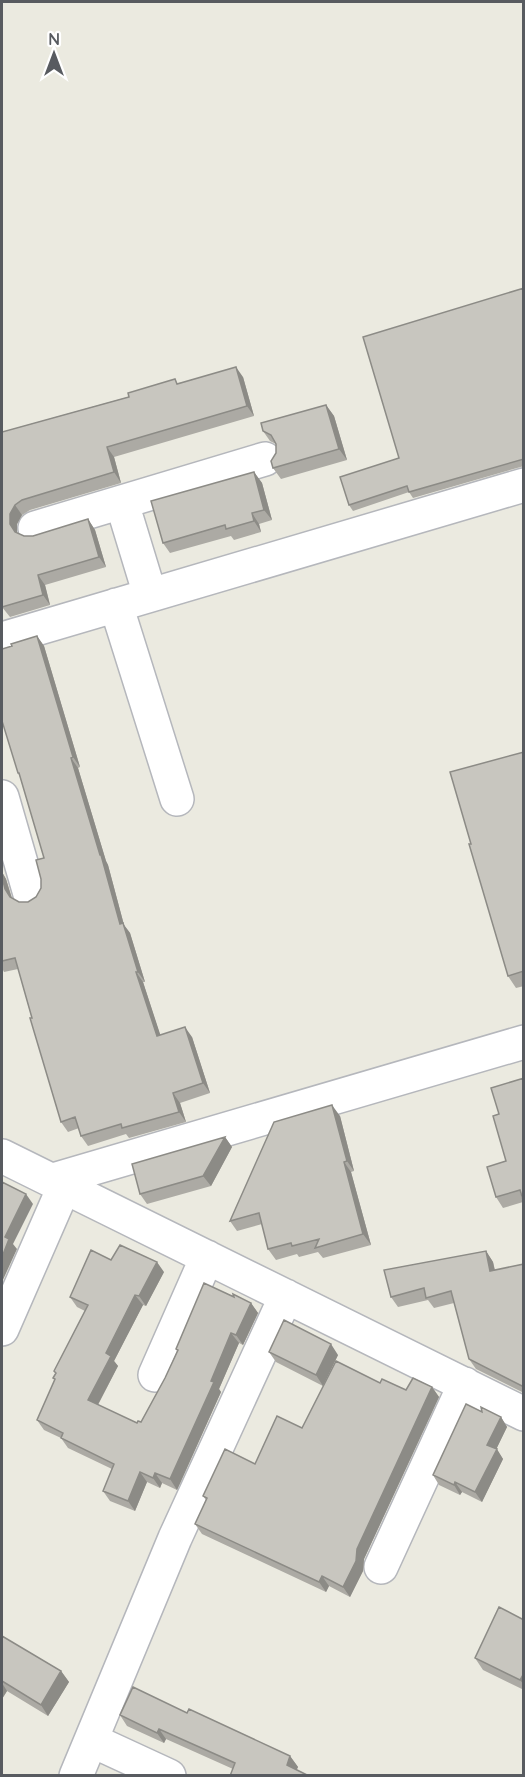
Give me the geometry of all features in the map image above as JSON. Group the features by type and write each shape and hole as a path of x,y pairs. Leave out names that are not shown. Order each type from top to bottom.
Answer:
{"street":[{"path":"35,528 265,459"},
{"path":"2,639 524,485"},
{"path":"122,503 150,595"},
{"path":"116,605 177,799"},
{"path":"2,797 30,894"},
{"path":"59,1184 524,1042"},
{"path":"2,1156 524,1414"},
{"path":"2,1329 59,1184"},
{"path":"155,1375 207,1257"},
{"path":"76,1776 175,1538 286,1296"},
{"path":"381,1567 465,1384"},
{"path":"91,1740 168,1776"}],"building":[{"path":"524,288 524,459 409,492 407,486 349,505 340,477 399,458 363,337"},
{"path":"236,367 247,406 107,447 114,472 22,500 15,505 10,514 10,524 15,532 24,536 33,536 88,519 99,557 38,575 43,595 2,607 2,432 129,397 128,393 175,379 177,384"},
{"path":"326,405 339,449 273,468 271,461 276,453 276,444 271,435 263,431 261,423"},
{"path":"254,472 264,510 252,513 254,521 226,529 225,525 163,543 151,501"},
{"path":"37,636 120,924 123,923 157,1036 185,1027 203,1083 173,1093 179,1112 122,1128 121,1124 81,1136 75,1117 61,1122 15,958 2,961 2,877 10,897 19,902 28,902 36,897 41,888 36,860 44,858 2,721 2,649"},
{"path":"524,752 524,971 508,976 450,772"},
{"path":"524,1078 524,1203 520,1190 496,1197 487,1167 506,1161 493,1116 499,1114 491,1088"},
{"path":"332,1105 363,1234 315,1248 319,1239 268,1249 259,1213 230,1221 274,1122"},
{"path":"225,1137 203,1176 140,1194 132,1164"},
{"path":"2,1182 26,1194 5,1237 9,1239 2,1257"},
{"path":"120,1245 157,1262 139,1296 135,1295 106,1353 111,1356 88,1400 137,1423 141,1422 165,1378 204,1283 251,1303 236,1335 231,1333 211,1381 214,1382 170,1479 155,1473 153,1478 140,1472 128,1501 103,1491 114,1464 61,1438 63,1433 37,1420 55,1379 53,1378 56,1373 54,1371 88,1305 70,1297 91,1250 111,1260"},
{"path":"486,1251 490,1271 524,1264 524,1387 469,1359 451,1291 426,1298 424,1288 391,1297 384,1270"},
{"path":"284,1320 331,1344 316,1375 269,1352"},
{"path":"336,1361 380,1383 382,1379 406,1390 413,1378 432,1387 357,1549 356,1561 343,1587 322,1576 319,1582 195,1524 207,1498 203,1496 225,1449 255,1464 277,1416 302,1428"},
{"path":"466,1404 482,1412 481,1407 501,1417 487,1445 497,1449 475,1492 433,1475"},
{"path":"499,1607 524,1620 524,1673 520,1680 475,1658"},
{"path":"2,1636 61,1671 41,1705 2,1681"},
{"path":"133,1687 187,1713 189,1709 290,1756 287,1765 309,1776 230,1776 235,1763 159,1729 157,1733 120,1715"}]}
